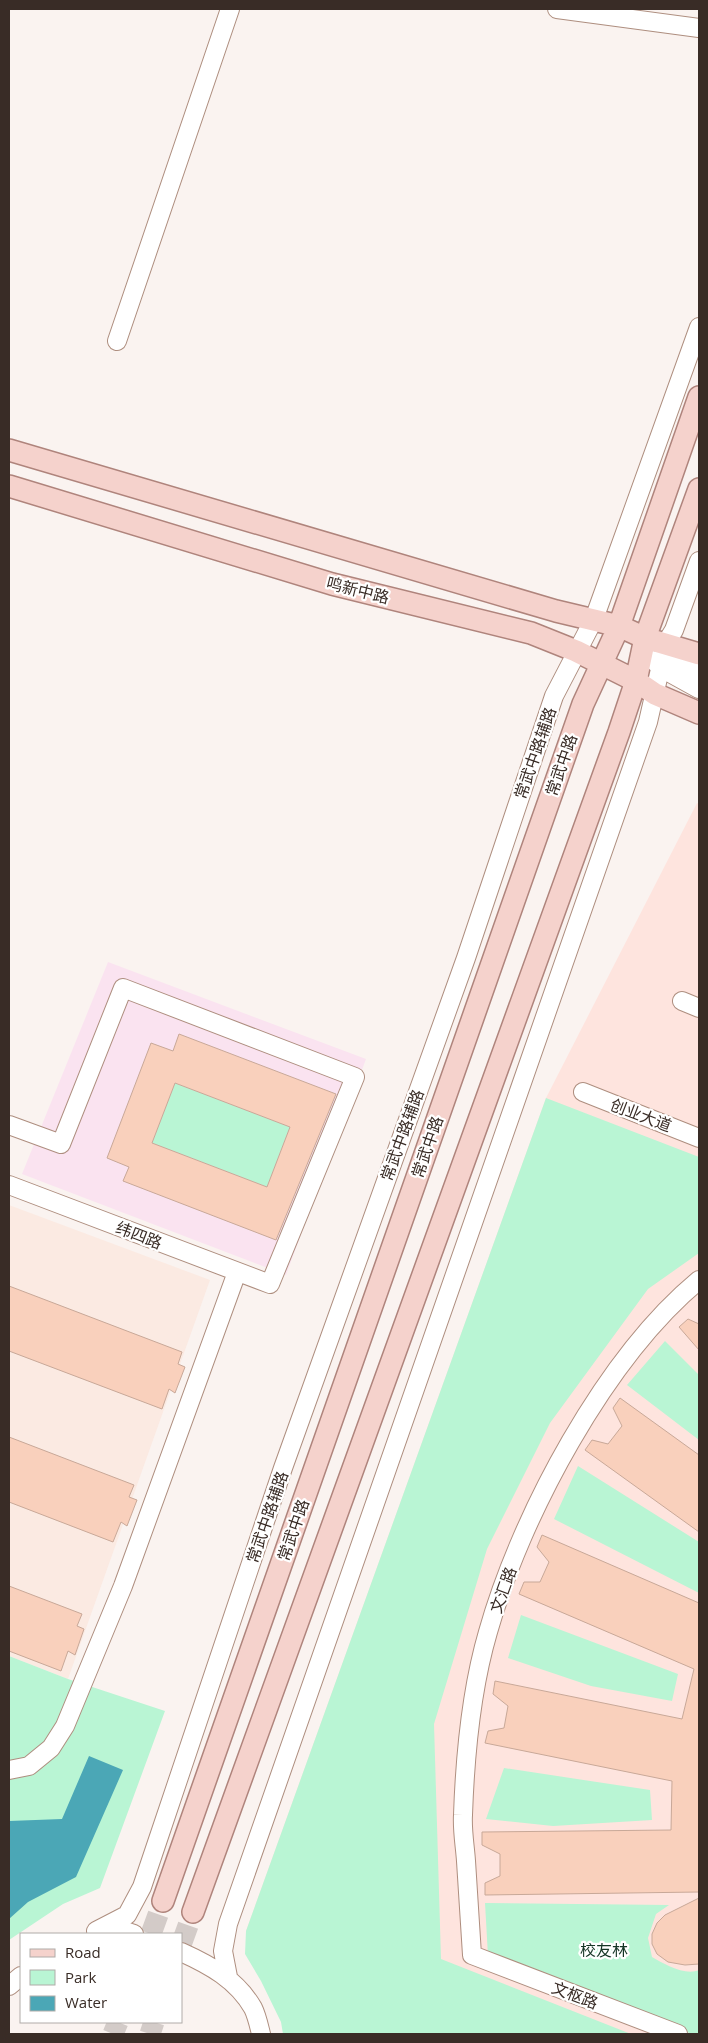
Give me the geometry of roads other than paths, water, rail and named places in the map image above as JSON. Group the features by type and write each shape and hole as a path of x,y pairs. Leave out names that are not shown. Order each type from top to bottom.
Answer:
{"main road":[{"name":"常武中路","path":"163,1901 583,704 619,626 699,397"},
{"path":"9,450 556,611 619,626 664,656 699,654"},
{"name":"鸣新中路","path":"9,486 332,584 531,633 576,651 636,681 654,694 699,713"},
{"path":"193,1912 619,732 636,681 644,644 653,616 699,489"},
{"path":"653,616 664,656"},
{"path":"576,651 619,626"}],"street":[{"path":"116,341 230,9"},
{"path":"557,9 699,28"},
{"name":"常武中路辅路","path":"92,1933 127,1914 142,1887 283,1468 466,958 554,696 594,619 699,327"},
{"path":"228,1977 223,1952 228,1924 648,722 664,656 699,561"},
{"path":"664,656 699,673"},
{"path":"664,656 699,689"},
{"name":"纬四路","path":"9,1125 61,1144 123,988 355,1077 270,1284 9,1185"},
{"path":"682,1001 699,1008"},
{"name":"创业大道","path":"583,1092 699,1138"},
{"path":"9,1770 29,1766 51,1748 65,1726 123,1586 237,1272"},
{"name":"文汇路","path":"472,1955 463,1817 472,1704 488,1632 514,1559 550,1477 629,1353 684,1293 699,1280"},
{"path":"92,1933 116,1928 131,1933"},
{"path":"182,1952 202,1961 228,1977 253,2009 261,2034"},
{"name":"文枢路","path":"472,1955 678,2034"},
{"path":"9,1986 20,1977"}],"water":[{"path":"89,1756 123,1770 76,1877 28,1902 9,1919 9,1821 62,1819"}],"tunnel":[{"path":"151,1933 163,1901"},
{"path":"182,1942 193,1912"},
{"path":"113,2034 118,2023"},
{"path":"150,2034 154,2023"}],"park label":[{"name":"校友林","path":"604,1950"}]}
